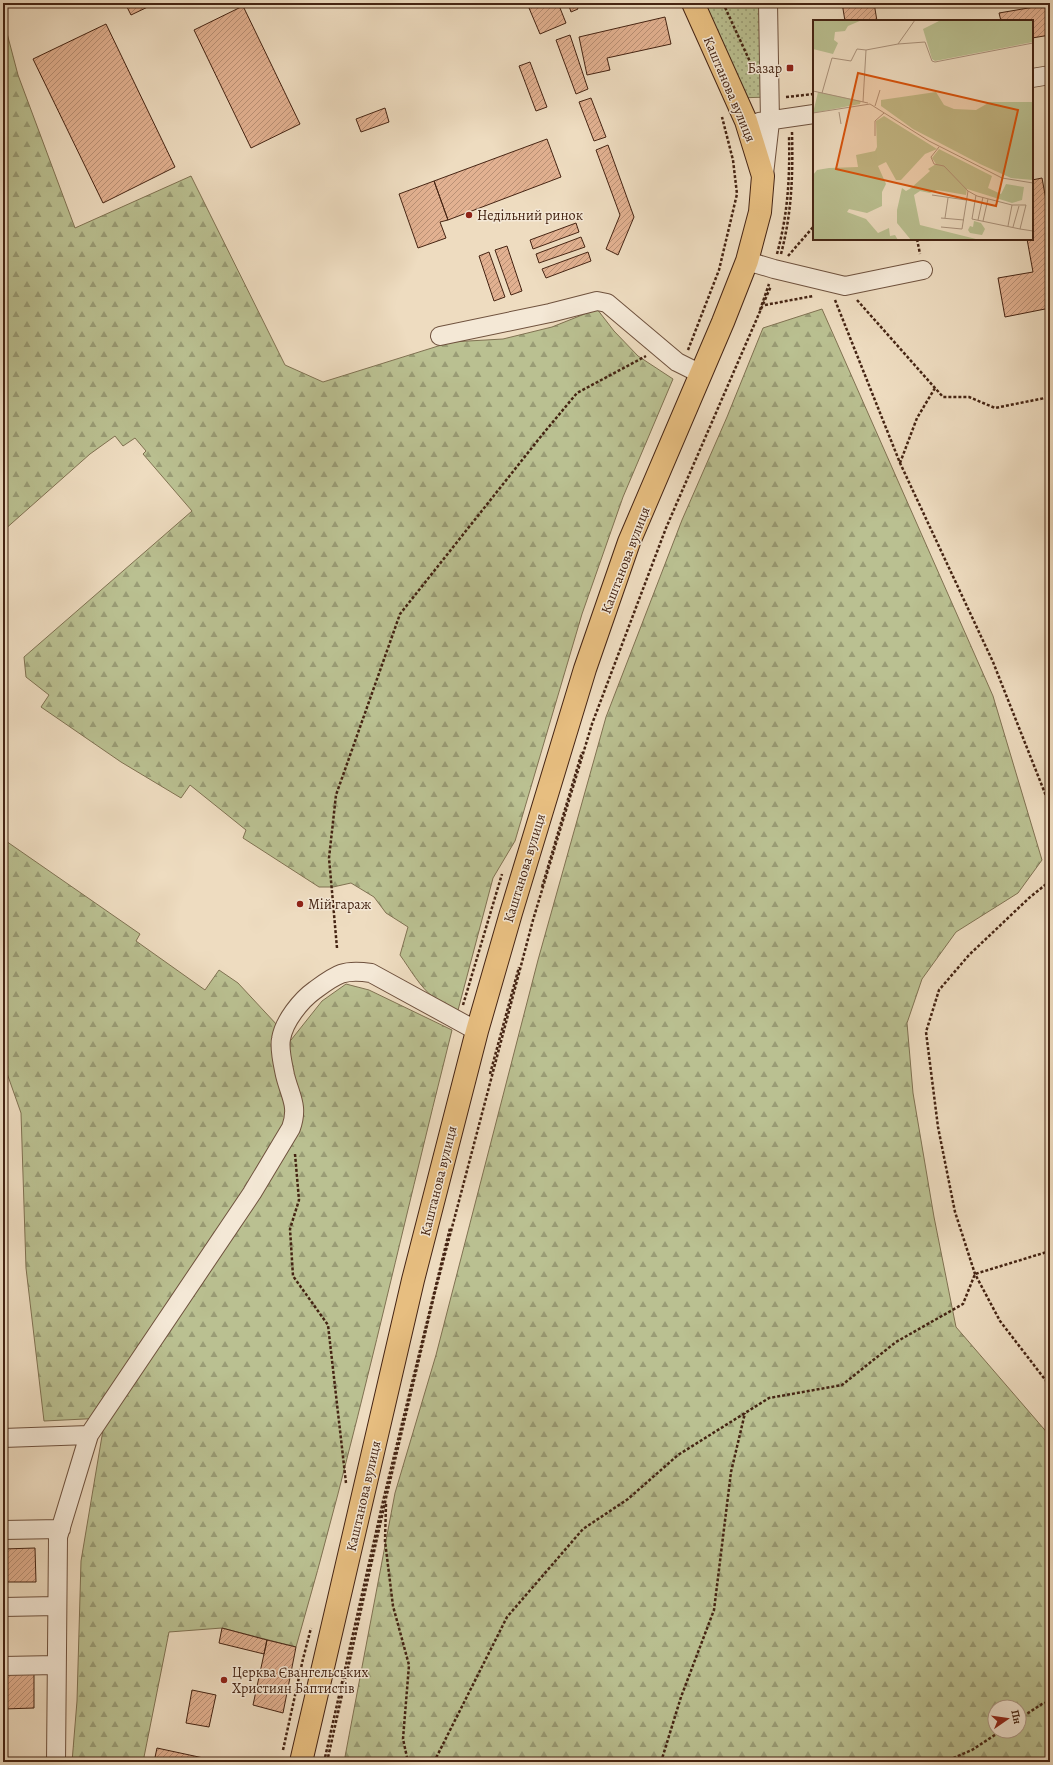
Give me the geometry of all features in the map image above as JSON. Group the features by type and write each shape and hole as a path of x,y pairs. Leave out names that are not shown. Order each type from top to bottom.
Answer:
{"main road":[{"name":"Каштанова вулиця","path":"301,1762 413,1280 477,1031 528,854 585,669 629,542 692,370 747,261 760,212 763,176 746,122 693,3"}],"street":[{"path":"763,176 770,122 768,3"},
{"path":"1033,78 1050,75"},
{"path":"746,122 770,122 813,114"},
{"path":"747,261 838,289 923,270"},
{"path":"440,336 550,313 597,301 607,302 661,349 692,370"},
{"path":"56,1762 58,1537 89,1435 252,1193 291,1128 295,1117 294,1104 285,1075 281,1039 288,1020 310,993 336,974 355,971 371,973 477,1031"},
{"path":"3,1438 89,1435"},
{"path":"3,1530 61,1528"},
{"path":"3,1607 57,1606"},
{"path":"3,1666 56,1665"}],"path":[{"path":"723,3 752,68"},
{"path":"770,97 813,94"},
{"path":"692,370 720,270 737,194 733,160 721,113"},
{"path":"326,1762 435,1292 533,920 592,724 666,528 722,396 764,305 789,225 793,175 790,118"},
{"path":"326,1762 384,1497 433,1292 509,1000 590,724 659,542 721,395 762,304 775,269 813,227"},
{"path":"838,289 935,388 942,397 969,397 995,408 1050,397"},
{"path":"838,289 900,463 993,662 1050,806"},
{"path":"764,305 817,296"},
{"path":"337,948 329,858 336,795 400,614 577,393 661,349"},
{"path":"900,463 917,418 935,388"},
{"path":"1050,881 1028,898 975,950 939,990 926,1032 940,1135 956,1212 974,1274 1000,1321 1050,1386"},
{"path":"291,1128 298,1173 299,1200 290,1229 293,1276 328,1325 346,1485"},
{"path":"974,1274 1050,1251"},
{"path":"434,1762 507,1617 583,1529 628,1499 678,1455 769,1398 842,1385 896,1342 963,1304 974,1274"},
{"path":"661,1762 681,1696 714,1610 731,1472 745,1413"},
{"path":"386,1498 385,1541 393,1606 409,1665 403,1739 408,1762"},
{"path":"1027,1714 1042,1704 1050,1701"},
{"path":"944,1762 972,1750 989,1739"}],"green space":[{"path":"693,3 768,3 770,97 736,98"},
{"path":"3,18 18,75 75,228 191,176 285,365 323,382 451,342 503,339 552,327 597,309 614,331 638,356 673,379 623,497 582,614 515,841 493,878 457,1014 451,1007 429,994 416,978 400,955 408,927 386,913 374,897 351,883 333,887 319,887 243,838 246,830 190,785 181,798 121,762 41,707 49,695 26,677 24,657 192,511 143,454 146,451 135,438 123,446 115,436 90,454 3,531"},
{"path":"822,309 993,696 1042,860 1018,893 956,932 922,979 907,1023 913,1093 934,1217 956,1327 1050,1436 1050,1762 344,1762 395,1493 436,1355 538,960 606,717 682,520 727,417 763,328"},
{"path":"3,839 140,934 136,941 205,990 219,970 238,983 291,1040 322,1001 346,984 369,990 452,1030 358,1417 318,1571 296,1647 222,1628 169,1632 143,1762 72,1762 77,1701 81,1561 105,1418 44,1421 26,1268 21,1113 3,1062"}],"building":[{"path":"125,3 156,3 131,15"},
{"path":"541,3 558,3 566,23 540,34 529,8"},
{"path":"568,3 575,3 578,9 571,12"},
{"path":"842,3 874,3 877,20 845,20"},
{"path":"1046,5 1050,35 1033,38 1033,20 1001,20 999,13"},
{"path":"243,6 300,124 251,148 194,30"},
{"path":"665,17 671,44 607,58 610,70 587,75 579,37"},
{"path":"106,24 175,167 103,203 33,59"},
{"path":"570,35 588,89 576,94 556,40"},
{"path":"530,62 547,107 536,111 519,66"},
{"path":"591,98 606,137 594,141 579,102"},
{"path":"385,108 389,122 361,132 356,119"},
{"path":"547,139 561,177 448,220 434,181"},
{"path":"608,145 634,217 618,255 606,249 620,215 596,150"},
{"path":"1042,178 1050,222 1050,308 1005,317 998,278 1033,272 1027,240 1033,240 1033,180"},
{"path":"434,181 448,220 440,222 446,238 418,248 399,194"},
{"path":"576,223 579,232 533,249 530,240"},
{"path":"581,237 585,247 539,263 536,254"},
{"path":"507,246 522,291 511,295 495,250"},
{"path":"489,252 505,297 494,301 479,256"},
{"path":"588,252 591,261 546,278 542,269"},
{"path":"35,1548 36,1582 3,1582 3,1549"},
{"path":"222,1628 267,1640 264,1654 219,1643"},
{"path":"267,1640 296,1647 283,1713 253,1705"},
{"path":"3,1674 34,1674 34,1708 3,1709"},
{"path":"192,1690 216,1695 209,1727 186,1723"},
{"path":"157,1748 222,1762 154,1762"}],"place":[{"name":"Базар","path":"790,68"},
{"name":"Недільний ринок","path":"469,215"},
{"name":"Мій гараж","path":"300,904"},
{"name":"Церква Євангельських Християн Баптистів","path":"224,1680"}]}
